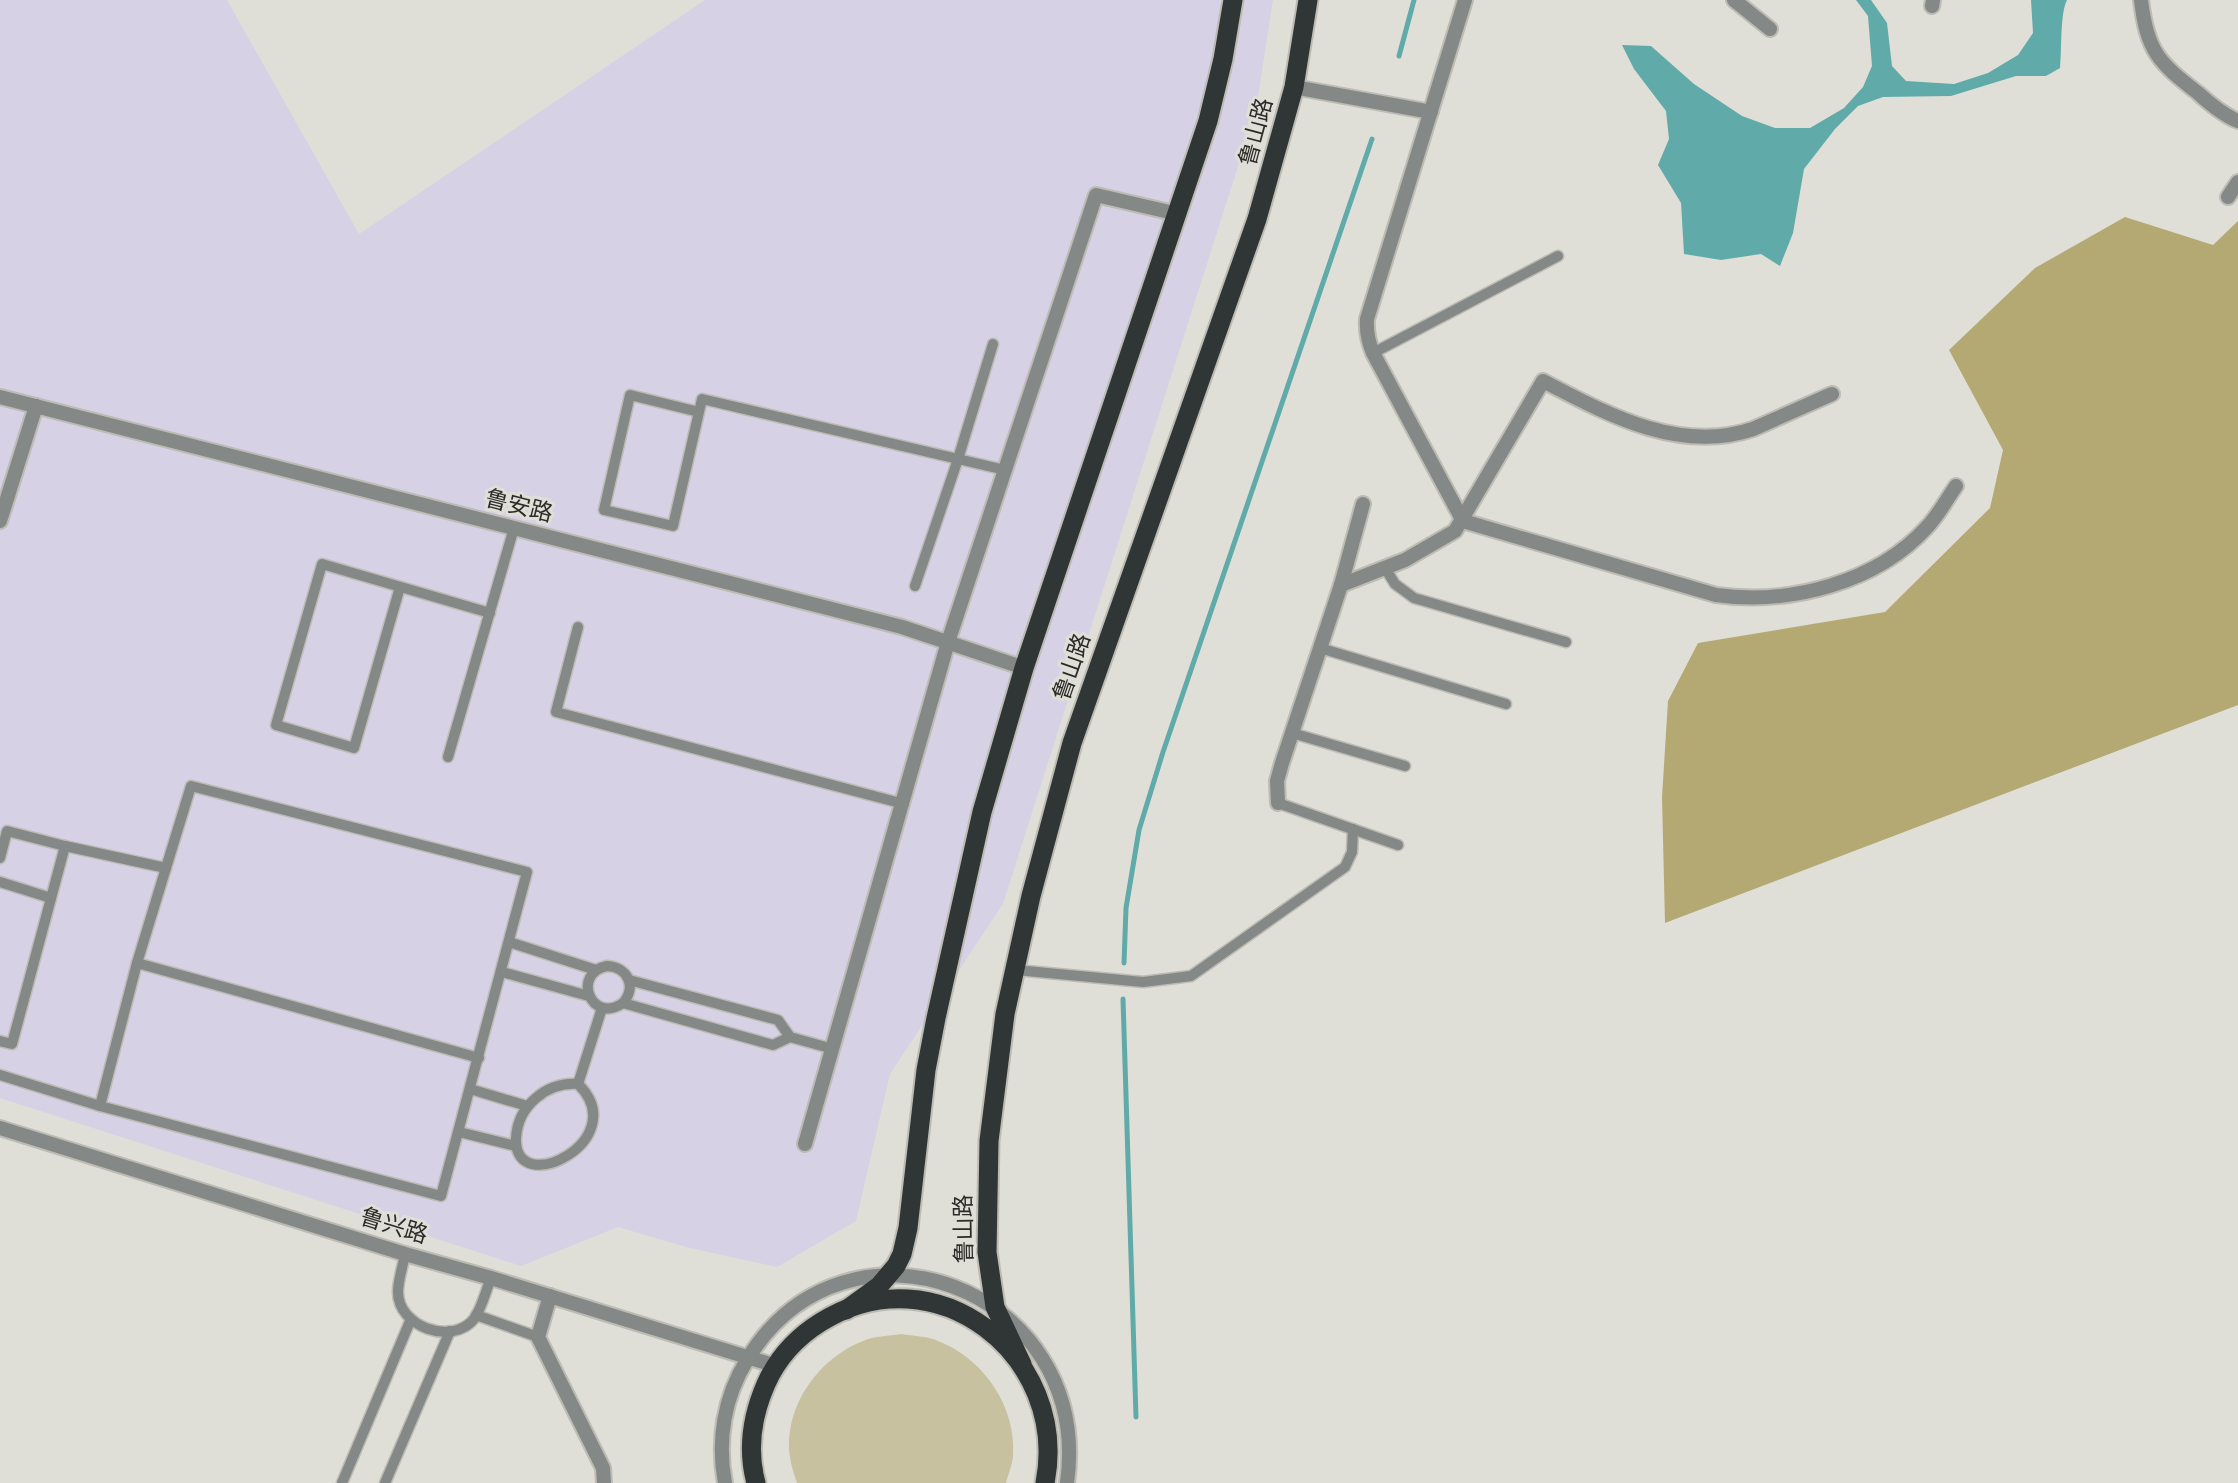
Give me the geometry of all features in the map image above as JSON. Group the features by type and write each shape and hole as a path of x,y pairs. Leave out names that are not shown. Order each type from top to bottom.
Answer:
{"highway":[{"name":"鲁山路","path":"846,1310 889,1276 902,1254 908,1228 926,1070 982,812 1024,668 1209,121 1233,0"},
{"name":"鲁山路","path":"1022,1364 995,1307 989,1279 989,1141 1005,1014 1031,896 1072,743 1257,219 1294,87 1308,0"},
{"path":"755,1483 751,1446 754,1418 763,1391 776,1366 806,1332 825,1320 869,1303 894,1300 943,1306 966,1315 1006,1344 1033,1382 1045,1414 1049,1452 1045,1483"}],"street":[{"path":"1465,0 1367,319 1367,341 1463,521 1716,595 1753,598 1784,596 1841,582 1893,555 1927,527 1955,486"},
{"path":"1734,0 1770,29"},
{"path":"2141,0 2146,33 2163,64 2215,108 2238,121"},
{"path":"1294,87 1431,112"},
{"path":"2228,197 2238,182"},
{"path":"805,1144 948,642 1096,195 1178,214"},
{"path":"1341,585 1385,568 1455,531 1543,381 1637,427 1656,432 1710,436 1742,433 1832,394"},
{"name":"鲁安路","path":"0,397 888,624 1024,668"},
{"path":"0,522 36,406"},
{"path":"1278,803 1277,781 1341,585 1363,504"},
{"name":"鲁兴路","path":"0,1128 776,1366"},
{"path":"725,1483 722,1445 724,1420 734,1386 748,1356 774,1324 804,1301 837,1285 889,1276 921,1277 952,1285 995,1307 1033,1344 1054,1378 1063,1404 1070,1457 1067,1483"},
{"path":"550,1296 538,1337 603,1468 604,1483"}],"lane":[{"path":"1373,353 1558,256"},
{"path":"915,586 993,344"},
{"path":"699,412 631,395 604,510 673,526 702,399 1004,470"},
{"path":"449,757 514,528"},
{"path":"400,587 354,748 276,725 322,564 490,613"},
{"path":"1385,568 1395,584 1414,598 1566,642"},
{"path":"578,626 556,712 904,804"},
{"path":"1320,648 1506,704"},
{"path":"1292,733 1405,766"},
{"path":"0,1075 100,1106 442,1196 527,873 191,786 137,963 100,1106"},
{"path":"1278,803 1398,845"},
{"path":"1015,970 1143,982 1191,976 1345,867 1352,852 1353,829"},
{"path":"0,858 7,831 166,868"},
{"path":"0,1041 12,1044 65,846"},
{"path":"0,882 51,898"},
{"path":"502,972 589,996 602,1008 613,1009 624,1003 630,993 629,981 623,971 613,966 596,970 509,942"},
{"path":"137,963 479,1058"},
{"path":"589,996 588,985 596,970"},
{"path":"629,981 778,1020 790,1037 833,1049"},
{"path":"624,1003 773,1045 790,1037"},
{"path":"578,1084 602,1008"},
{"path":"568,1083 578,1084 589,1098 592,1111 588,1134 577,1149 560,1161 543,1166 525,1160 516,1146 518,1127 527,1106 552,1088 568,1083"},
{"path":"470,1089 527,1106"},
{"path":"459,1132 516,1146"},
{"path":"405,1254 398,1293 403,1308 411,1319 427,1329 450,1331 466,1325 476,1315 491,1278"},
{"path":"476,1315 538,1337"},
{"path":"342,1483 411,1319"},
{"path":"385,1483 450,1331"}],"shaded area":[{"path":"0,0 227,0 359,234 705,0 1273,0 1256,110 1003,904 890,1074 856,1221 777,1267 686,1247 618,1227 521,1266 0,1098"},
{"path":"2125,217 2213,245 2238,221 2238,705 1665,923 1662,797 1668,701 1698,643 1885,612 1990,508 2003,450 1949,350 2035,268"},
{"path":"901,1334 929,1338 955,1349 983,1372 994,1387 1003,1403 1013,1438 1013,1457 1006,1483 797,1483 790,1460 789,1438 798,1403 807,1387 832,1359 847,1349 872,1338"}],"water":[{"path":"1856,0 1871,0 1887,23 1892,66 1906,81 1954,84 1988,73 2018,55 2033,33 2031,0 2067,0 2062,22 2060,68 2046,76 2016,76 1951,96 1883,97 1858,106 1835,129 1804,169 1793,233 1780,266 1761,254 1721,260 1684,254 1681,203 1658,165 1669,139 1666,111 1634,69 1622,45 1651,46 1694,84 1742,116 1775,128 1810,128 1844,108 1863,87 1872,66 1868,16"}],"waterway":[{"path":"1399,56 1414,0"},
{"path":"1124,963 1126,908 1139,830 1163,752 1372,139"},
{"path":"1123,999 1136,1417"}]}
